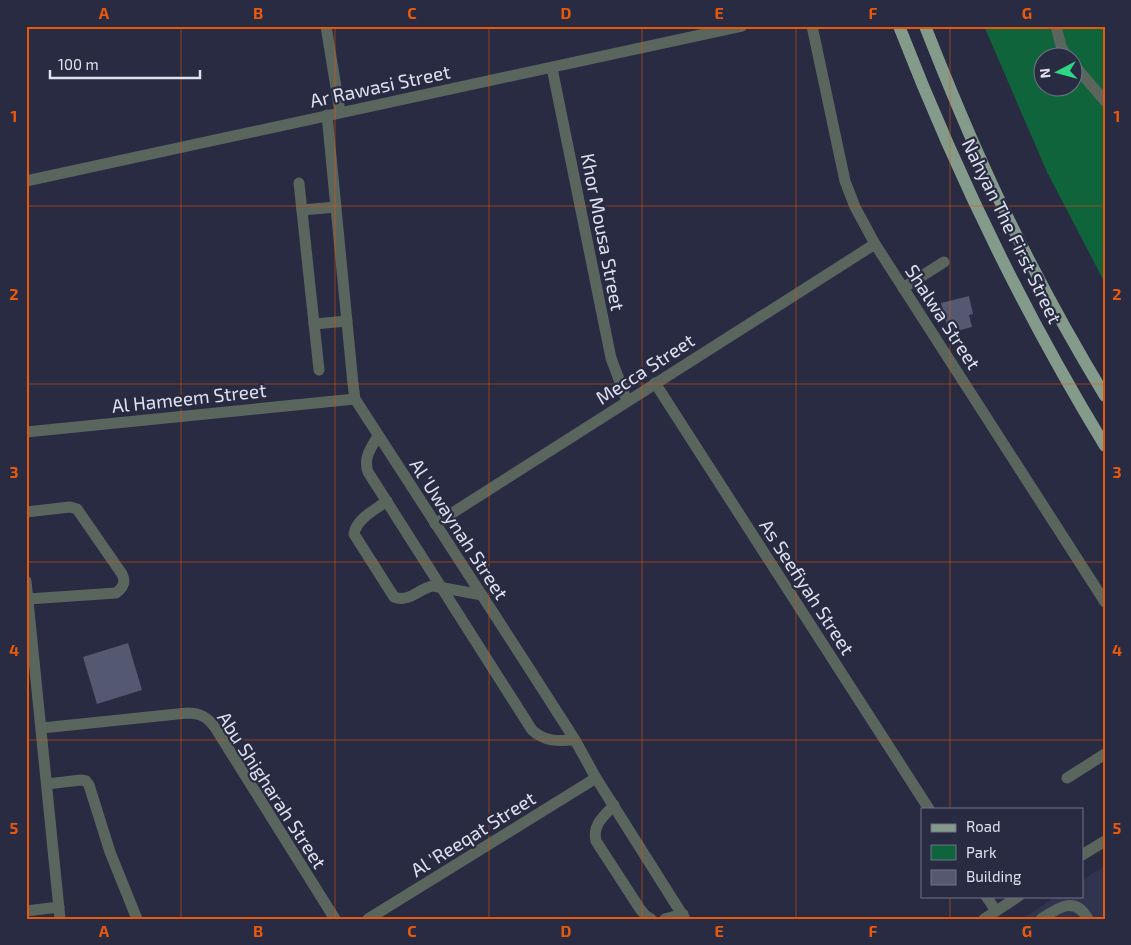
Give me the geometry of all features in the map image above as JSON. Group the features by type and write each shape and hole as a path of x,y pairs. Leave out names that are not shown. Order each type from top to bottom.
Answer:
{"main road":[{"name":"Nahyan The First Street","path":"899,26 940,126 990,232 1069,384 1105,446"},
{"name":"Nahyan The First Street","path":"924,26 975,146 1021,243 1074,345 1105,396"}],"street":[{"path":"326,26 340,112"},
{"name":"Ar Rawasi Street","path":"26,181 742,26"},
{"name":"Shalwa Street","path":"812,26 846,181 855,207 875,244 1105,602"},
{"path":"1056,26 1062,48"},
{"name":"Khor Mousa Street","path":"552,68 611,358 627,401"},
{"path":"1084,77 1105,101"},
{"name":"Al 'Uwaynah Street","path":"327,115 353,389 356,399 575,740 596,778 684,917"},
{"path":"299,183 319,370"},
{"path":"302,210 336,207"},
{"name":"Mecca Street","path":"436,524 875,244"},
{"path":"903,288 944,262"},
{"path":"314,324 347,321"},
{"name":"As Seefiyah Street","path":"655,383 928,808"},
{"name":"Al Hameem Street","path":"26,432 356,399"},
{"path":"378,436 367,456 366,467 368,472 532,730 538,735 553,741 575,740"},
{"path":"387,501 356,525 354,538 394,597 408,598 429,586 441,586 482,595"},
{"path":"26,512 70,507 77,509 122,574 124,583 116,593 28,599"},
{"path":"26,581 30,649 42,728 60,913 26,910"},
{"name":"Abu Shigharah Street","path":"42,728 187,713 196,713 204,716 211,721 335,919"},
{"path":"1066,778 1105,754"},
{"name":"Al 'Reeqat Street","path":"368,919 596,778"},
{"path":"47,784 81,780 89,784 110,852 137,919"},
{"path":"614,805 597,824 595,830 596,841 640,909 651,919"},
{"path":"1084,854 1105,841"},
{"path":"987,898 996,911"},
{"path":"984,919 1016,898"},
{"path":"1041,919 1063,906 1069,905 1082,909 1088,919"},
{"path":"665,919 684,917"}],"shaded area":[{"path":"1105,866 1105,919 1022,919 1054,898 1084,898 1084,879"}],"green space":[{"path":"984,26 1105,26 1105,283 1047,172"}],"building":[{"path":"969,296 973,314 969,315 972,327 949,333 941,303"},
{"path":"128,643 142,690 97,704 83,657"}]}
